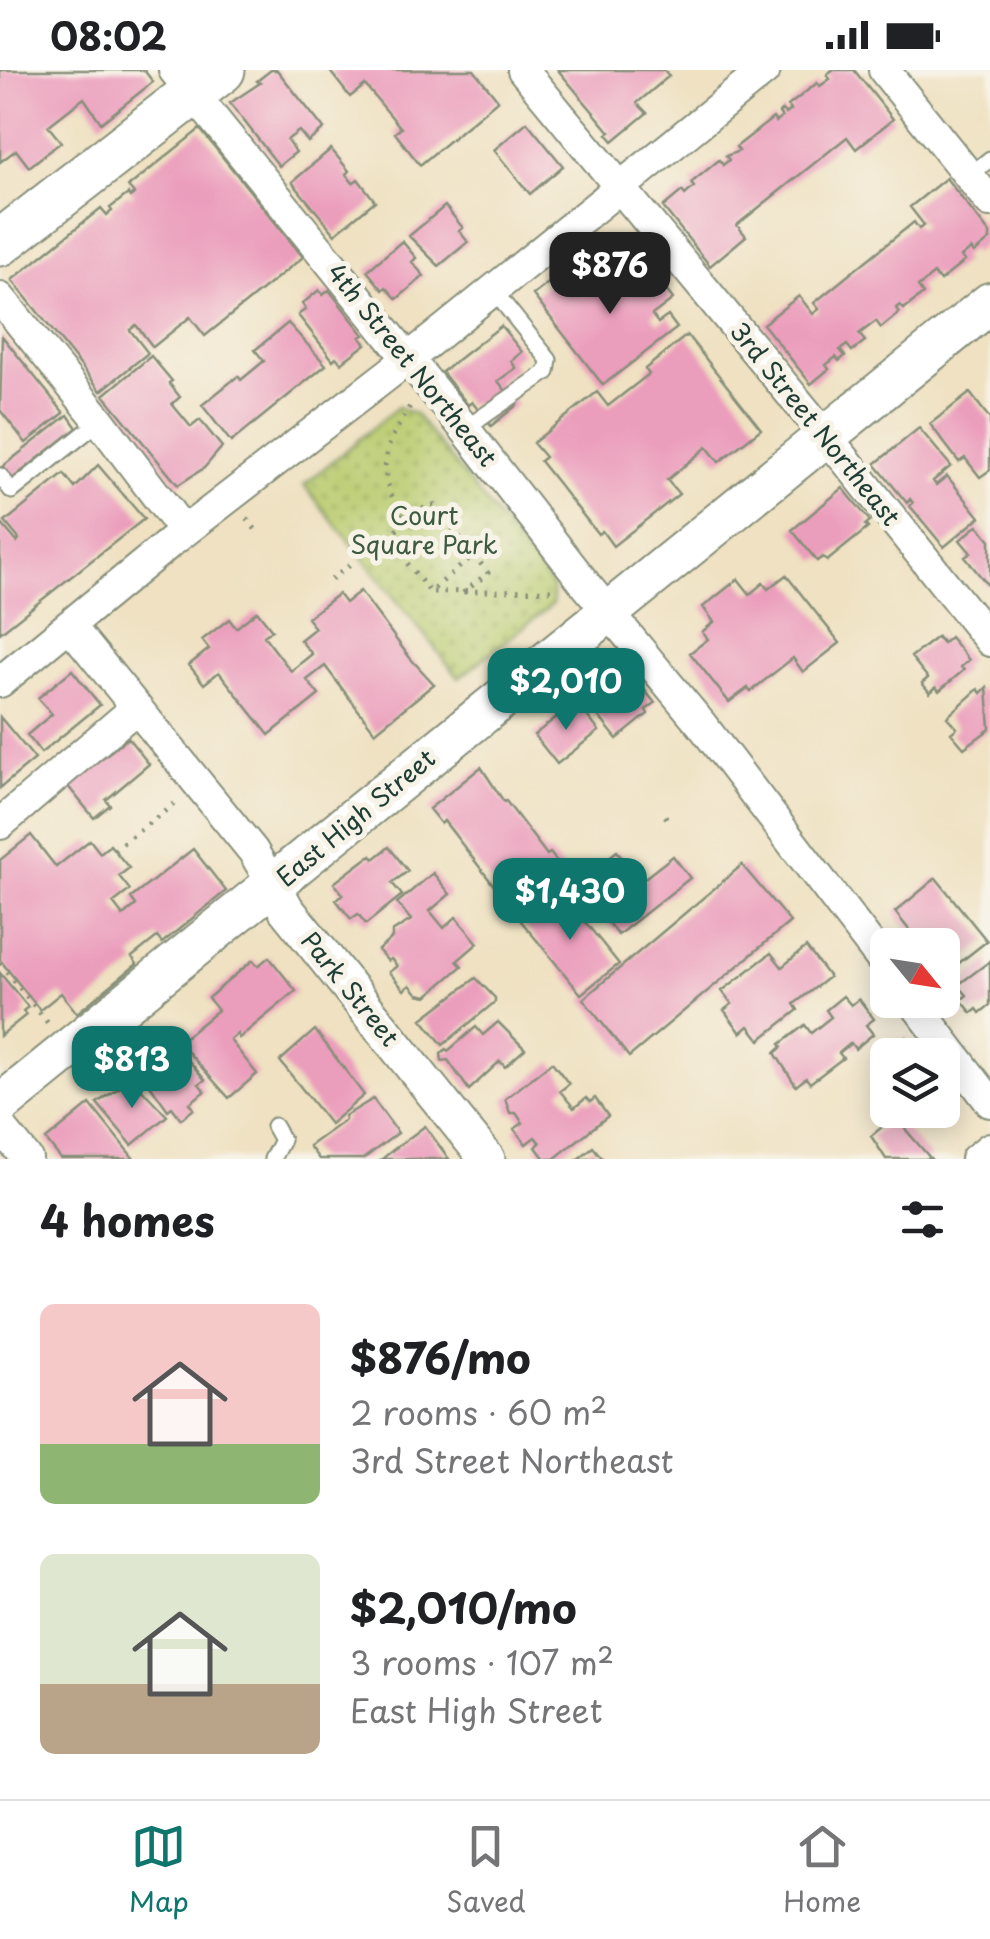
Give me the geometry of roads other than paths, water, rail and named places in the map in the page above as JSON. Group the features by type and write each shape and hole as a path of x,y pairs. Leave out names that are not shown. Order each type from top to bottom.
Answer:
{"main road":[{"path":"0,243 197,78"},
{"name":"East High Street","path":"0,1106 990,303"}],"street":[{"name":"3rd Street Northeast","path":"523,70 990,641"},
{"path":"0,682 764,70"},
{"path":"884,70 980,167 990,202"},
{"name":"4th Street Northeast","path":"197,78 408,359 702,726 870,945"},
{"path":"0,298 184,532"},
{"name":"Park Street","path":"70,626 253,851 286,909 487,1159"},
{"path":"0,824 136,708"},
{"path":"926,1018 990,1102"},
{"path":"0,1126 27,1159"},
{"path":"976,1159 990,1148"}],"lane":[{"path":"465,428 547,372 549,366 550,360 493,290"},
{"path":"0,476 12,491 100,422"},
{"path":"272,1159 282,1140 274,1126"}],"park label":[{"name":"Court Square Park","path":"424,530"}]}
